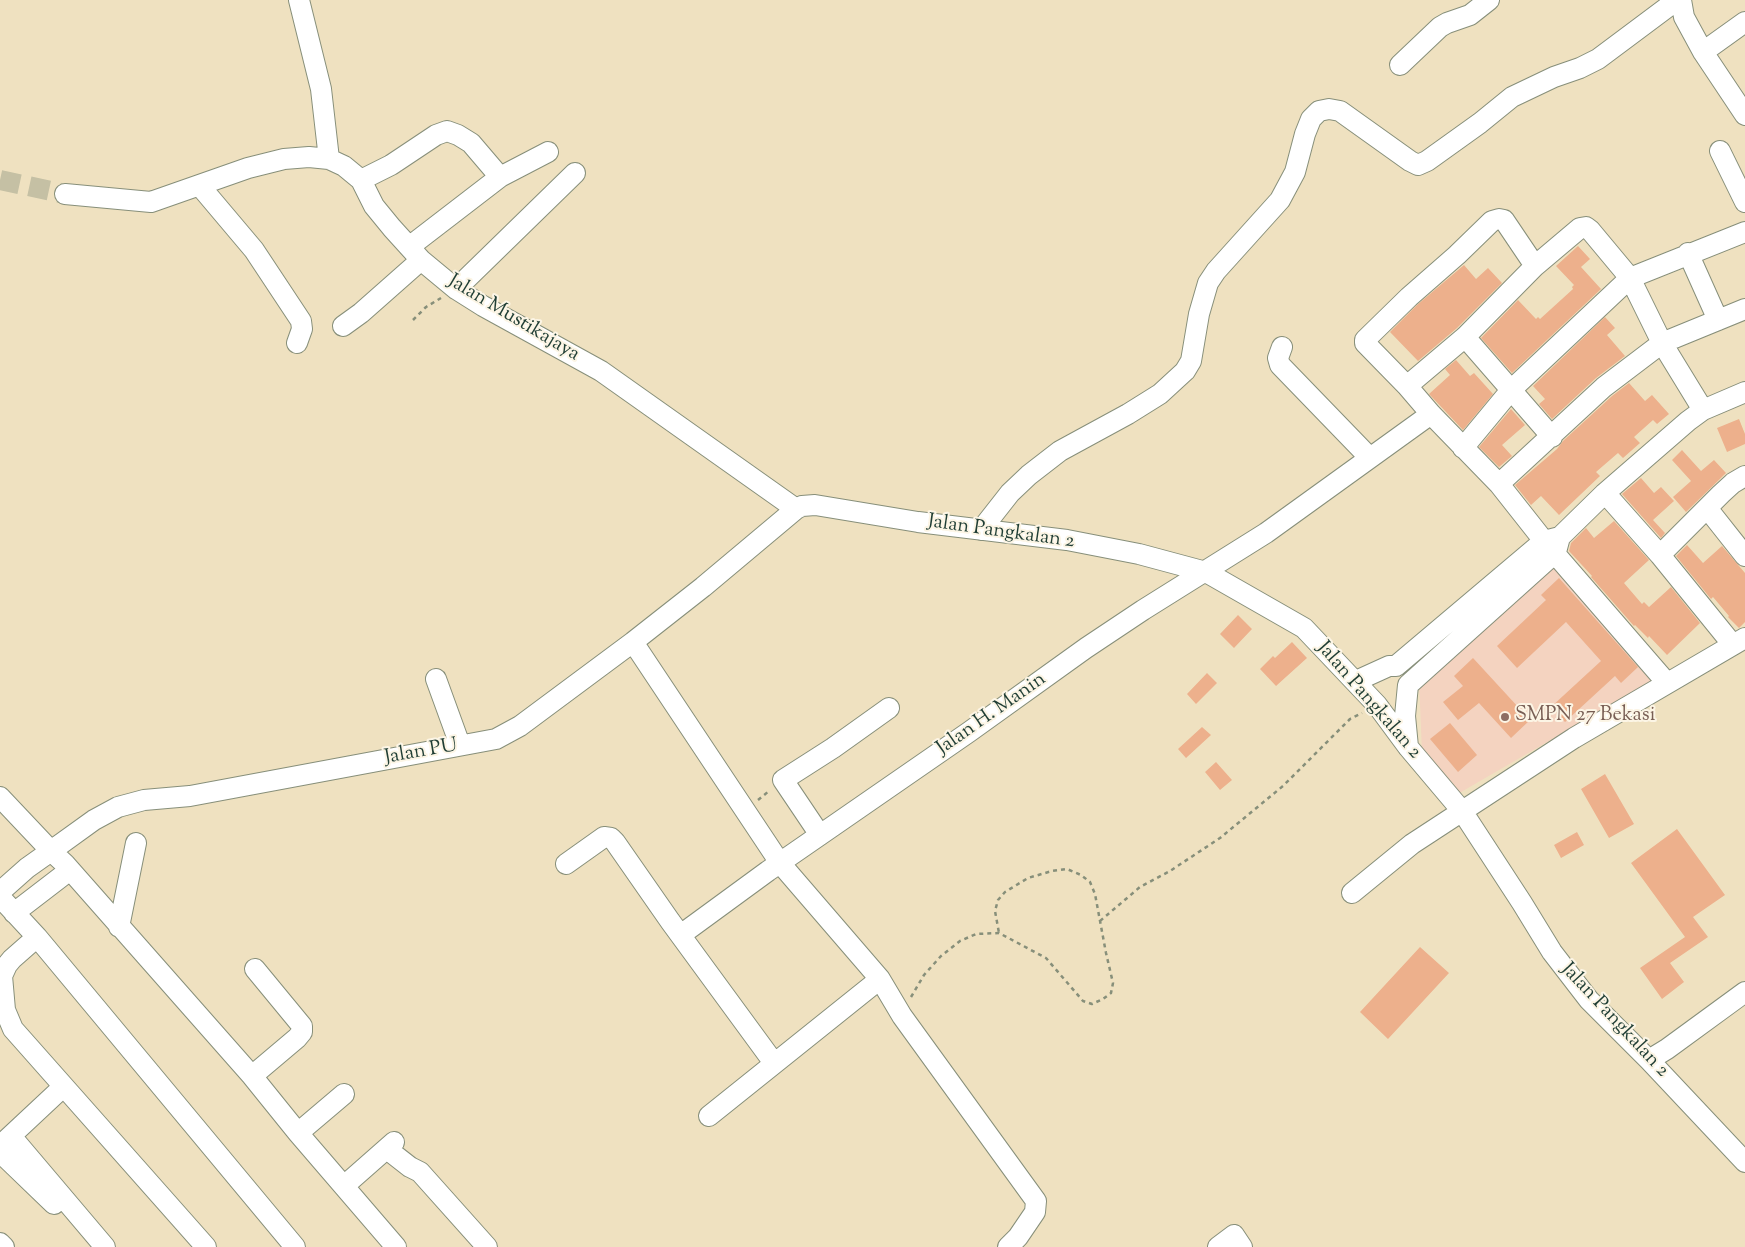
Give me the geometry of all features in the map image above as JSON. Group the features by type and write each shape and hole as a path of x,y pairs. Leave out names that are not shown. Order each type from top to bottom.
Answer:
{"street":[{"path":"1400,65 1440,27 1470,15 1489,0"},
{"path":"981,530 1010,493 1060,451 1128,414 1160,394 1185,371 1191,361 1199,314 1208,283 1216,271 1280,200 1296,172 1305,134 1311,119 1319,111 1329,109 1340,111 1418,165 1473,128 1512,97 1598,59 1677,0"},
{"path":"1682,0 1684,17 1703,52 1745,115"},
{"path":"300,4 321,90 329,159"},
{"path":"1703,52 1745,22"},
{"path":"361,180 391,165 436,135 447,131 471,143 500,177"},
{"path":"1720,151 1745,202"},
{"path":"344,326 362,313 415,254 500,177 548,152"},
{"name":"Jalan Mustikajaya","path":"65,194 151,202 248,168 284,159 309,157 329,159 344,166 361,180 374,206 415,254 456,289 483,306 601,371 796,509"},
{"path":"456,289 575,174"},
{"path":"200,186 254,250 301,321 302,328 297,343"},
{"path":"1535,266 1504,220 1492,221 1409,297 1365,340 1365,343 1553,543 1667,683"},
{"path":"1407,386 1465,337 1535,266 1580,228 1586,227 1630,278 1662,343 1703,410"},
{"path":"1463,448 1511,390 1630,278 1688,253 1745,232"},
{"path":"1688,253 1718,320"},
{"path":"1499,484 1604,387 1662,343 1745,309"},
{"path":"1465,337 1552,436"},
{"path":"1282,347 1278,358 1280,365 1370,458"},
{"path":"1408,747 1405,716 1408,685 1605,493 1688,420 1703,410 1745,392"},
{"name":"Jalan H. Manin","path":"686,931 1086,648 1266,533 1431,414"},
{"path":"1660,555 1733,483 1745,476"},
{"path":"1352,893 1412,844 1574,738 1739,641 1605,493"},
{"name":"Jalan Pangkalan 2","path":"796,509 802,506 815,505 981,530 1067,540 1139,554 1206,572 1304,628 1377,705 1408,747 1462,812 1552,952 1589,1000 1650,1060 1745,1162"},
{"path":"1707,508 1745,556"},
{"name":"Jalan PU","path":"0,892 28,868 94,820 118,807 144,800 190,796 496,739 520,726 633,642 703,587 796,509"},
{"path":"1356,681 1389,666 1396,666 1553,543"},
{"path":"633,642 780,863 880,979 902,1016 1036,1201 1035,1212 1017,1244"},
{"path":"1396,666 1412,681"},
{"path":"436,679 460,745"},
{"path":"820,835 783,780 834,748 889,708"},
{"path":"0,797 70,870 252,1076 298,1133 396,1247"},
{"path":"566,864 604,837 611,838 616,842 670,921 774,1063"},
{"path":"119,927 136,843"},
{"path":"14,913 70,870"},
{"path":"0,897 37,937 295,1247"},
{"path":"37,937 7,965 2,976 5,1010 13,1029 206,1247"},
{"path":"252,1076 302,1032 302,1026 255,968"},
{"path":"708,1116 880,979"},
{"path":"1650,1060 1745,992"},
{"path":"4,1144 63,1087"},
{"path":"298,1133 344,1094"},
{"path":"4,1144 99,1247"},
{"path":"4,1144 105,1247"},
{"path":"344,1186 390,1146 410,1167 420,1172 487,1247"},
{"path":"1218,1247 1234,1235 1242,1247"},
{"path":"0,1243 4,1247"}],"path":[{"path":"413,320 426,307 456,289"},
{"path":"1100,921 1140,887 1170,871 1220,838 1283,786 1350,719 1377,705"},
{"path":"745,811 783,780"},
{"path":"902,1016 924,976 941,956 960,941 976,934 999,933 1046,958 1083,1001 1092,1004 1111,993 1113,983 1095,894 1090,882 1081,874 1067,869 1052,871 1028,878 1005,892 998,900 996,911 999,933"}],"shaded area":[{"name":"SMPN 27 Bekasi","path":"1556,566 1654,680 1456,795 1422,754 1419,677"}],"building":[{"path":"1578,246 1590,259 1581,267 1601,289 1512,373 1481,338 1518,300 1536,319 1538,317 1540,319 1573,289 1574,285 1556,266"},
{"path":"1464,265 1476,279 1488,268 1502,283 1457,328 1418,361 1390,332 1417,305"},
{"path":"1605,317 1615,328 1607,335 1625,356 1596,378 1552,419 1539,404 1545,399 1533,386"},
{"path":"1456,360 1470,376 1474,373 1493,394 1463,430 1429,394 1450,375 1445,369"},
{"path":"1629,383 1645,401 1652,395 1669,414 1657,424 1653,420 1634,437 1640,443 1623,458 1618,453 1596,472 1600,476 1559,515 1541,496 1531,505 1515,485 1557,449 1563,441 1612,396"},
{"path":"1511,409 1525,425 1502,445 1512,456 1499,467 1479,447"},
{"path":"1739,419 1745,434 1745,444 1727,452 1717,428"},
{"path":"1682,450 1701,471 1714,460 1726,473 1686,512 1673,497 1691,481 1672,460"},
{"path":"1641,478 1654,493 1661,487 1674,501 1653,520 1665,533 1661,538 1622,494"},
{"path":"1614,521 1649,560 1624,583 1642,604 1644,602 1649,607 1671,587 1700,623 1667,655 1649,636 1648,638 1634,626 1569,551 1571,543 1586,528 1594,538"},
{"path":"1687,545 1703,563 1722,546 1745,573 1745,622 1739,628 1713,597 1711,599 1676,556"},
{"path":"1559,578 1638,667 1621,683 1615,676 1565,722 1551,707 1601,661 1566,622 1517,668 1497,646 1546,600 1541,595"},
{"path":"1238,615 1252,629 1234,648 1220,634"},
{"path":"1292,642 1307,658 1276,686 1260,669 1273,656 1275,658"},
{"path":"1473,658 1530,720 1511,738 1479,703 1458,720 1443,702 1463,686 1454,676"},
{"path":"1207,673 1217,683 1196,704 1187,694"},
{"path":"1450,723 1477,755 1458,772 1430,739"},
{"path":"1202,727 1211,735 1186,758 1178,749"},
{"path":"1216,762 1232,780 1220,790 1205,772"},
{"path":"1605,774 1634,824 1609,838 1581,789"},
{"path":"1677,829 1725,895 1693,917 1708,937 1670,963 1684,982 1662,999 1640,968 1685,937 1631,863"},
{"path":"1577,832 1584,845 1561,858 1554,845"},
{"path":"1420,947 1449,973 1388,1039 1360,1012"}],"tunnel":[{"path":"0,180 65,194"}],"place":[{"name":"SMPN 27 Bekasi","path":"1505,717"}]}
